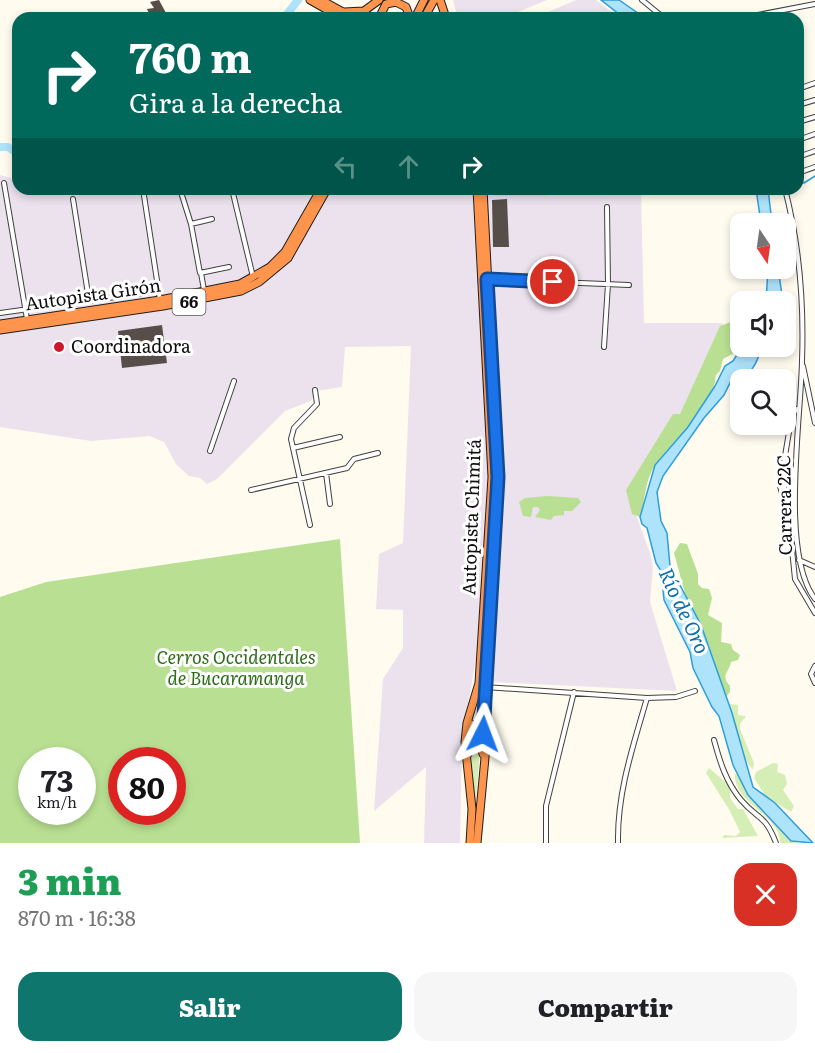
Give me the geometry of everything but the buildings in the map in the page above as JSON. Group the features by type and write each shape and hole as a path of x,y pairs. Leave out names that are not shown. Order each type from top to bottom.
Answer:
{"highway":[{"path":"321,0 336,12"},
{"path":"359,12 379,0"},
{"path":"311,1 333,12"},
{"path":"382,12 386,4 396,2 406,7 408,12"},
{"name":"Autopista Girón","path":"0,324 205,293 228,288 253,278 285,252 318,195"},
{"name":"Autopista Girón","path":"0,330 192,302 241,291 259,282 288,258 324,195"},
{"name":"Autopista Chimitá","path":"470,843 469,783 465,742 480,673 492,477 477,195"},
{"name":"Autopista Chimitá","path":"477,843 486,737 485,687 498,477 483,195"},
{"path":"472,706 470,732 477,737 484,731 485,706"},
{"path":"469,783 468,750 473,745 478,745 483,749 483,774"}],"street":[{"path":"642,0 657,12"},
{"path":"770,12 811,3"},
{"path":"4,183 27,320"},
{"path":"144,195 160,300"},
{"path":"182,195 205,293"},
{"path":"233,195 253,278"},
{"name":"Carrera 22C","path":"786,195 801,300 802,363 797,405 796,463 799,560 805,583 815,599"},
{"path":"73,199 89,300"},
{"path":"604,347 608,284 607,207"},
{"path":"190,224 212,219"},
{"path":"201,273 229,267"},
{"path":"487,279 629,285"},
{"path":"0,313 159,291"},
{"path":"802,363 815,423"},
{"path":"210,452 234,381"},
{"path":"310,525 291,432 315,408 317,400 315,390"},
{"name":"Carrera 22C","path":"797,405 791,420 780,486 785,502 795,579 815,613"},
{"path":"293,448 340,437"},
{"path":"251,490 347,468 354,459 378,453"},
{"path":"784,460 784,474 788,478 793,476 796,463"},
{"path":"326,473 330,504"},
{"path":"785,502 784,487 789,483 794,486 796,500"},
{"path":"799,560 815,567"},
{"path":"815,666 811,674 815,683"},
{"path":"485,687 647,698 676,697 695,691"},
{"path":"546,843 546,806 574,692"},
{"path":"618,843 617,815 626,770 647,698"},
{"path":"714,740 728,782 741,800 767,822 776,843"}],"shaded area":[{"path":"453,0 547,0 518,12 456,12"},
{"path":"576,0 596,0 611,12 548,12"},
{"path":"0,175 12,178 12,195 641,195 644,323 723,323 680,416 627,490 650,553 653,566 650,602 677,691 492,682 499,587 493,579 490,579 462,739 460,843 424,843 426,767 374,811 383,679 403,648 403,610 376,609 379,554 403,543 411,346 345,347 342,387 316,391 311,401 285,411 217,479 207,484 200,478 189,476 176,464 164,442 150,436 91,441 0,427"}],"green space":[{"path":"494,195 548,195 548,196"},
{"path":"730,322 730,355 723,359 708,400 700,412 654,467 647,485 640,517 632,514 626,490 673,414 680,414 720,326"},
{"path":"547,496 578,498 581,502 572,511 564,511 564,515 554,516 551,520 535,517 540,510 538,507 533,507 531,517 523,516 519,502 525,498"},
{"name":"Cerros Occidentales de Bucaramanga","path":"340,539 360,843 0,843 0,597 46,582"},
{"path":"680,543 687,544 698,574 698,584 702,588 709,589 712,598 708,615 722,623 721,642 731,644 733,650 740,655 738,660 731,662 726,674 730,692 726,697 701,625 686,597 674,553"},
{"path":"730,704 738,705 738,715 746,716 740,724 740,729 754,763 753,769 741,749"},
{"path":"477,747 480,751 475,811 471,750"},
{"path":"773,763 778,764 777,772 785,775 787,784 783,790 794,806 791,812 766,797 754,778 756,772"},
{"path":"709,768 731,787 730,798 738,809 743,809 758,836 722,838 724,835 736,836 740,832 730,811 706,773"},
{"path":"735,774 738,774 754,801 795,843 780,843 773,824 741,793 736,784"}],"water":[{"path":"601,0 619,0 636,12 616,12"},
{"path":"757,195 769,195 771,213 760,213"},
{"path":"767,279 780,279 781,291 767,291"},
{"name":"Río de Oro","path":"736,357 758,357 753,369 730,369 730,383 724,395 704,418 663,476 657,492 661,521 667,533 670,566 701,625 732,713 753,787 775,803 813,843 791,841 748,795 733,765 719,716 712,707 693,668 690,652 664,600 661,571 656,563 647,528 642,524 640,517 655,465 688,427 715,386 725,366"}],"waterway":[{"path":"289,12 298,0"},
{"path":"0,147 8,147 12,150"},
{"path":"804,183 815,176"}],"place":[{"name":"Coordinadora","path":"59,347"}],"route":[{"path":"483,734 498,477 487,279 553,282"}]}
